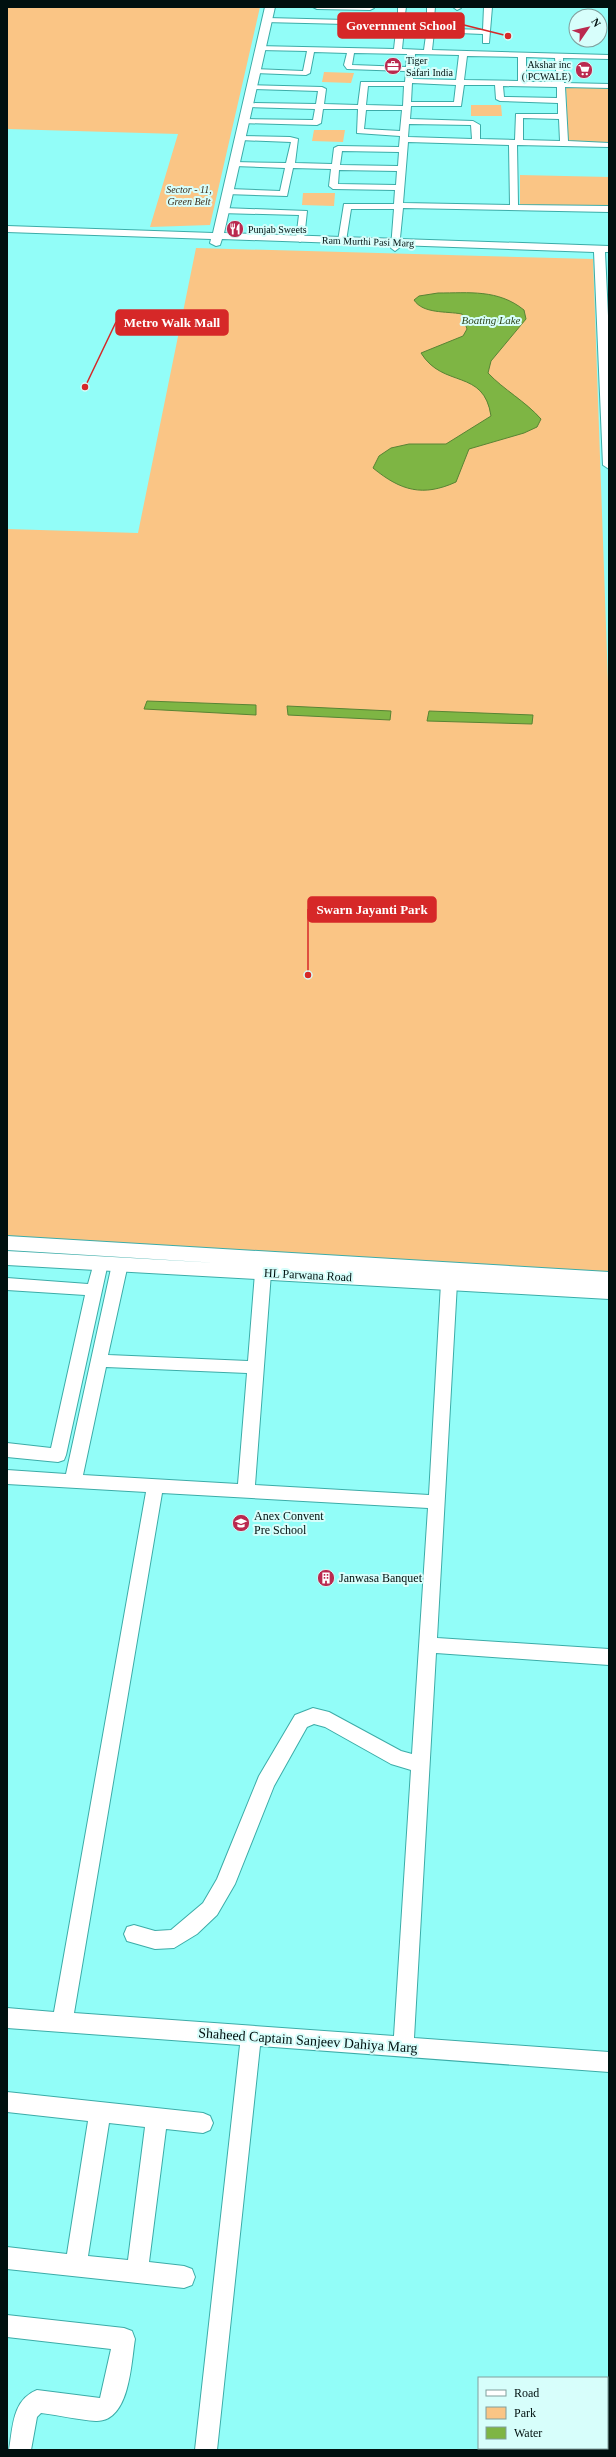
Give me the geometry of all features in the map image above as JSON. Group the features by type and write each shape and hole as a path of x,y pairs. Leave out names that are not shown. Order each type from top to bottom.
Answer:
{"street":[{"path":"216,240 229,192 243,121 270,7"},
{"path":"317,7 370,8"},
{"path":"348,7 346,31 351,50 348,65 350,67 410,69"},
{"path":"431,7 430,20 456,21 457,10"},
{"path":"485,54 483,42 486,32 483,21 488,7"},
{"path":"378,19 401,20 400,8"},
{"path":"267,20 346,31 400,29 398,52"},
{"path":"374,51 377,29"},
{"path":"428,52 432,41 430,30 486,32"},
{"path":"260,48 311,50 346,31"},
{"path":"255,71 307,73 311,50"},
{"path":"351,50 609,57"},
{"path":"395,245 411,52"},
{"path":"247,105 363,107 456,105 461,82 463,53"},
{"path":"522,55 522,84"},
{"path":"559,56 564,144"},
{"path":"609,86 461,82 365,83 361,132 404,137 476,141 609,145"},
{"path":"499,83 500,99 562,101"},
{"path":"243,121 317,123 321,88 251,87"},
{"path":"514,207 516,142 519,116 563,117"},
{"path":"405,121 473,123 476,125 476,141"},
{"path":"229,192 282,194 290,166 294,140 240,138"},
{"path":"400,188 333,186 339,148 402,150"},
{"path":"234,164 402,169"},
{"path":"342,240 347,206 514,207 609,210"},
{"path":"223,211 304,213 300,239"},
{"name":"Ram Murthi Pasi Marg","path":"7,229 216,240 342,240 395,245"},
{"name":"Ram Murthi Pasi Marg","path":"7,236 216,240 605,252"},
{"path":"605,252 609,274"},
{"path":"605,252 609,466"},
{"path":"7,1243 609,1278"},
{"name":"HL Parwana Road","path":"7,1258 609,1292"},
{"path":"7,1450 58,1455 92,1290 100,1263"},
{"path":"73,1481 120,1264"},
{"path":"246,1492 254,1367 263,1273"},
{"path":"403,2047 449,1283"},
{"path":"7,1284 92,1290"},
{"path":"99,1362 254,1367"},
{"path":"7,1477 436,1502"},
{"path":"62,2022 155,1486"},
{"path":"427,1644 609,1657"},
{"path":"134,1934 155,1940 174,1938 190,1928 210,1909 225,1884 266,1782 301,1721 314,1716 329,1720 397,1758 420,1764"},
{"name":"Shaheed Captain Sanjeev Dahiya Marg","path":"7,2018 609,2062"},
{"path":"206,2450 251,2036"},
{"path":"7,2102 203,2122"},
{"path":"76,2265 100,2112"},
{"path":"136,2272 157,2118"},
{"path":"7,2258 184,2277"},
{"path":"7,2326 124,2339 113,2399 108,2406 98,2410 37,2401 27,2411 20,2450"}],"green space":[{"name":"Sector - 11, Green Belt","path":"7,7 260,7 210,225 150,227 178,134 7,129"},
{"path":"324,72 354,73 351,83 322,82"},
{"path":"566,86 609,87 609,143 568,142"},
{"path":"471,105 501,105 502,116 471,116"},
{"path":"314,130 345,130 343,142 312,141"},
{"path":"520,175 609,177 609,208 520,205"},
{"path":"303,193 335,193 334,206 302,205"},
{"path":"196,248 593,259 609,711 609,1273 7,1239 7,529 138,533"}],"water":[{"name":"Boating Lake","path":"438,293 472,293 494,295 514,303 524,310 526,319 491,361 488,373 541,419 537,427 524,433 469,449 456,482 444,487 433,489 413,489 393,482 373,468 379,456 391,448 409,444 446,444 491,416 487,401 480,391 472,384 440,371 430,364 421,353 463,336 467,329 462,314 429,310 423,308 414,300 419,296"},
{"path":"147,701 256,705 256,715 144,709"},
{"path":"287,706 391,711 390,720 288,715"},
{"path":"429,711 533,715 532,724 427,721"}],"place":[{"name":"Government School","path":"508,36"},
{"name":"Tiger Safari India","path":"393,66"},
{"name":"Akshar inc ( PCWALE)","path":"584,70"},
{"name":"Punjab Sweets","path":"235,229"},
{"name":"Metro Walk Mall","path":"85,387"},
{"name":"Swarn Jayanti Park","path":"308,975"},
{"name":"Anex Convent Pre School","path":"241,1523"},
{"name":"Janwasa Banquet","path":"326,1578"}]}
